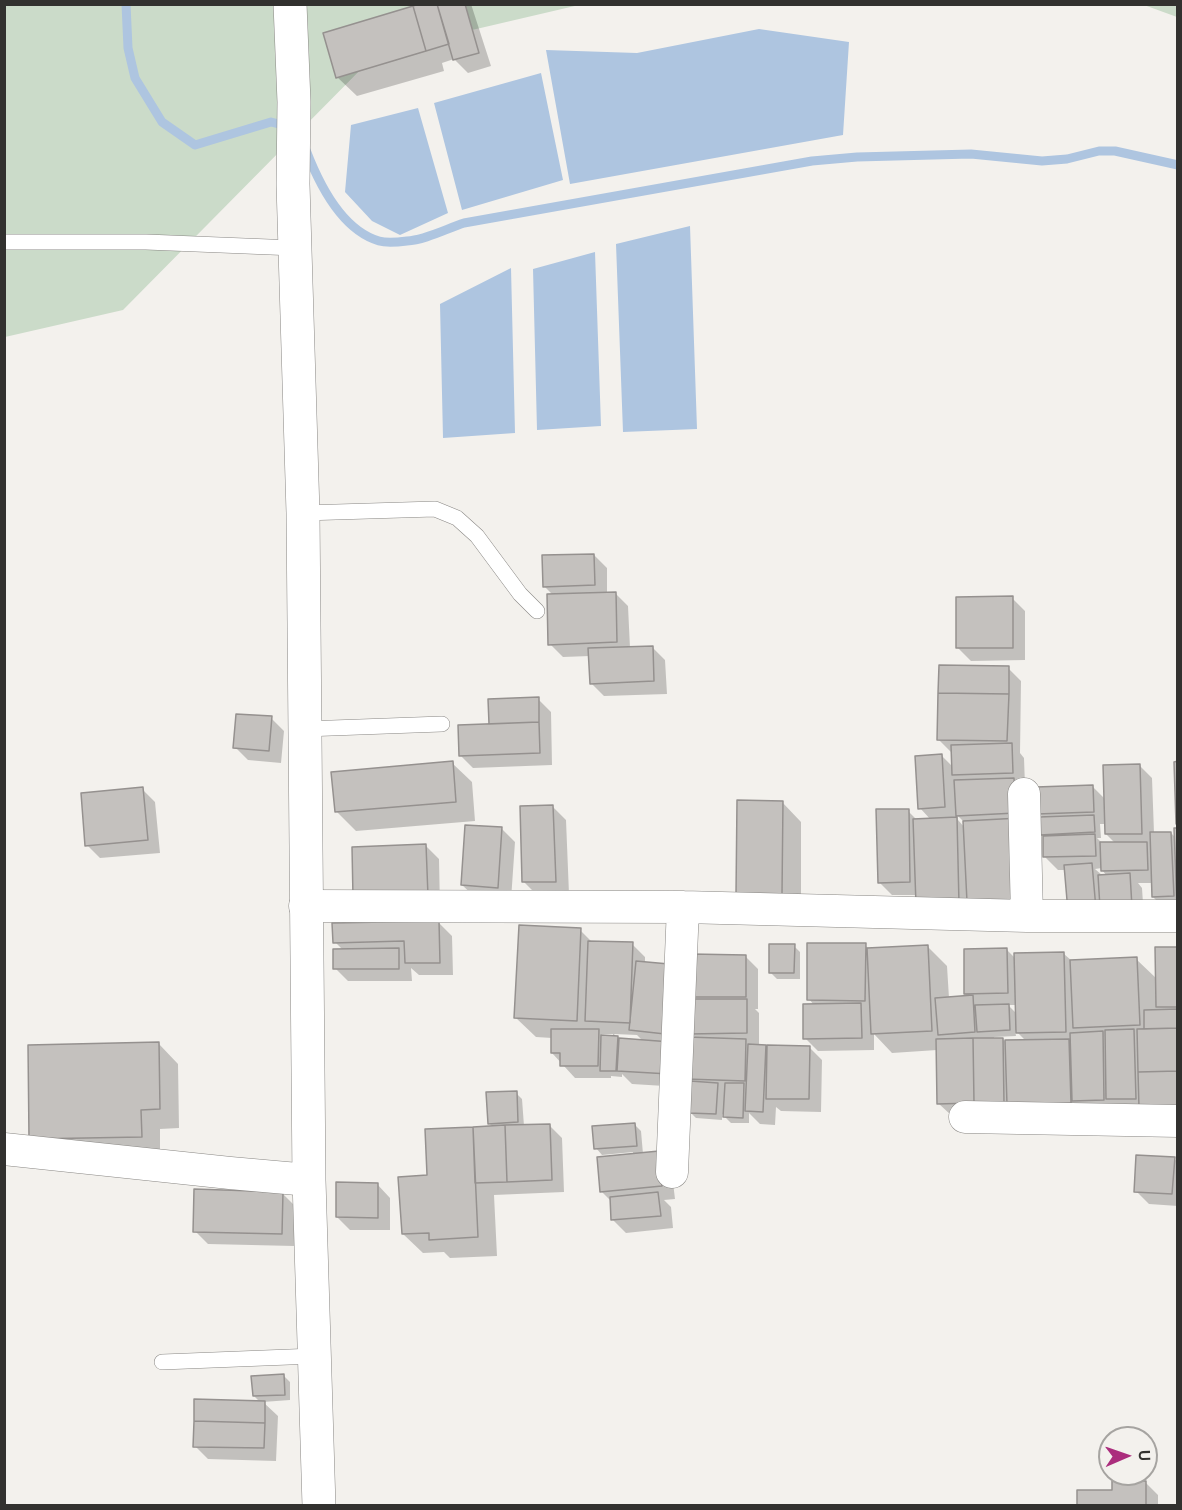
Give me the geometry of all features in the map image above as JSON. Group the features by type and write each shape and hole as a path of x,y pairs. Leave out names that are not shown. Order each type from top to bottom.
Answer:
{"street":[{"path":"290,4 303,513 309,1180 319,1506"},
{"path":"1024,794 1027,916"},
{"path":"305,906 683,907 1027,916 1178,916"},
{"path":"672,1172 683,907"},
{"path":"965,1117 1178,1121"},
{"path":"4,1149 309,1180"}],"lane":[{"path":"4,242 146,242 295,248"},
{"path":"303,513 435,509 457,518 477,536 520,594 537,611"},
{"path":"304,729 442,724"},
{"path":"162,1362 315,1356"}],"green space":[{"path":"4,5 579,5 378,52 123,310 5,337"},
{"path":"1144,5 1177,5 1177,17"}],"water":[{"path":"759,29 849,42 843,135 570,184 546,50 637,53"},
{"path":"541,73 563,180 462,210 434,103"},
{"path":"418,108 448,213 400,235 372,221 345,192 351,125"},
{"path":"690,226 697,429 623,432 616,244"},
{"path":"595,252 601,426 537,430 533,269"},
{"path":"511,268 515,433 443,438 440,304"}],"building":[{"path":"437,4 449,44 426,51 413,6"},
{"path":"437,4 465,4 479,53 453,60"},
{"path":"413,6 426,51 336,78 323,33"},
{"path":"594,554 595,585 543,587 542,555"},
{"path":"616,592 617,642 548,645 547,594"},
{"path":"1013,596 1013,648 956,648 956,597"},
{"path":"653,646 654,681 590,684 588,648"},
{"path":"939,665 1009,666 1009,694 938,693"},
{"path":"938,693 1009,694 1007,741 937,740"},
{"path":"539,697 539,722 489,724 488,699"},
{"path":"236,714 272,716 269,751 233,748"},
{"path":"539,722 540,753 459,756 458,725"},
{"path":"1012,743 1013,773 952,775 951,745"},
{"path":"942,754 945,807 918,809 915,756"},
{"path":"453,761 456,802 335,812 331,772"},
{"path":"1178,761 1178,824 1176,824 1174,762"},
{"path":"1140,764 1142,834 1105,834 1103,765"},
{"path":"1014,778 1016,813 956,816 954,780"},
{"path":"1093,785 1094,812 1037,814 1036,787"},
{"path":"143,787 148,840 85,846 81,793"},
{"path":"737,800 783,801 782,894 736,894"},
{"path":"553,805 556,882 522,882 520,806"},
{"path":"876,809 909,809 910,882 878,883"},
{"path":"1094,815 1095,832 1040,835 1039,817"},
{"path":"957,817 959,904 916,905 913,819"},
{"path":"1020,818 1025,899 967,902 963,821"},
{"path":"465,825 502,827 498,888 461,885"},
{"path":"1174,828 1178,828 1178,908 1177,908"},
{"path":"1150,832 1171,832 1174,896 1152,897"},
{"path":"1095,834 1096,856 1043,857 1043,836"},
{"path":"1100,842 1147,842 1148,870 1101,871"},
{"path":"426,844 428,896 353,898 352,847"},
{"path":"1092,863 1096,909 1068,912 1064,865"},
{"path":"1130,873 1132,907 1100,908 1098,875"},
{"path":"439,921 440,963 405,963 404,941 333,943 332,923"},
{"path":"519,925 581,928 577,1021 514,1018"},
{"path":"588,941 633,942 630,1023 585,1021"},
{"path":"807,943 866,943 865,1001 807,1000"},
{"path":"769,944 795,944 794,973 769,973"},
{"path":"928,945 932,1031 871,1034 867,948"},
{"path":"1155,947 1178,947 1178,1007 1156,1007"},
{"path":"399,948 399,969 333,969 333,949"},
{"path":"1007,948 1008,993 964,994 964,949"},
{"path":"1064,952 1066,1032 1016,1033 1014,953"},
{"path":"691,954 746,955 746,997 691,997"},
{"path":"1137,957 1140,1025 1073,1028 1070,960"},
{"path":"636,961 680,965 674,1035 629,1030"},
{"path":"973,995 975,1032 938,1035 935,998"},
{"path":"689,999 747,999 747,1033 689,1034"},
{"path":"861,1003 862,1038 803,1039 803,1004"},
{"path":"1009,1004 1010,1030 977,1032 975,1005"},
{"path":"1178,1009 1178,1028 1144,1029 1144,1010"},
{"path":"1178,1028 1178,1071 1138,1072 1137,1029"},
{"path":"551,1029 599,1029 598,1066 560,1066 560,1053 551,1053"},
{"path":"1134,1029 1136,1099 1106,1099 1105,1030"},
{"path":"1103,1031 1104,1100 1072,1101 1070,1033"},
{"path":"601,1035 618,1036 616,1071 600,1071"},
{"path":"688,1037 746,1039 745,1081 686,1079"},
{"path":"619,1038 671,1042 669,1074 617,1071"},
{"path":"973,1038 974,1103 937,1104 936,1039"},
{"path":"973,1038 1003,1038 1004,1103 974,1103"},
{"path":"1069,1039 1071,1103 1007,1105 1005,1040"},
{"path":"159,1042 160,1109 141,1110 142,1137 29,1139 28,1045"},
{"path":"748,1044 766,1045 763,1112 745,1111"},
{"path":"767,1045 810,1046 809,1099 766,1099"},
{"path":"1178,1071 1178,1108 1139,1108 1138,1072"},
{"path":"690,1081 718,1083 716,1114 688,1113"},
{"path":"725,1083 744,1083 743,1118 723,1117"},
{"path":"517,1091 518,1122 488,1124 486,1092"},
{"path":"635,1123 637,1146 594,1149 592,1126"},
{"path":"550,1124 552,1180 507,1182 505,1125"},
{"path":"505,1125 507,1182 475,1183 473,1127"},
{"path":"473,1127 478,1237 429,1240 429,1233 402,1234 398,1177 427,1175 425,1129"},
{"path":"659,1151 662,1186 600,1192 597,1157"},
{"path":"1136,1155 1175,1157 1172,1194 1134,1192"},
{"path":"336,1182 378,1183 378,1218 336,1217"},
{"path":"194,1189 283,1192 282,1234 193,1232"},
{"path":"658,1192 661,1216 611,1220 610,1197"},
{"path":"284,1374 285,1395 253,1396 251,1376"},
{"path":"194,1399 265,1401 265,1423 194,1421"},
{"path":"194,1421 265,1423 264,1448 193,1447"},
{"path":"1112,1486 1146,1486 1146,1506 1077,1506 1077,1490 1112,1490"}],"waterway":[{"path":"126,4 128,48 135,78 162,122 195,145 271,122 287,126"},
{"path":"306,150 325,191 343,216 366,235 379,241 389,242 421,239 464,223 812,161 857,157 971,154 1042,161 1067,159 1099,151 1115,151 1178,165"}]}
